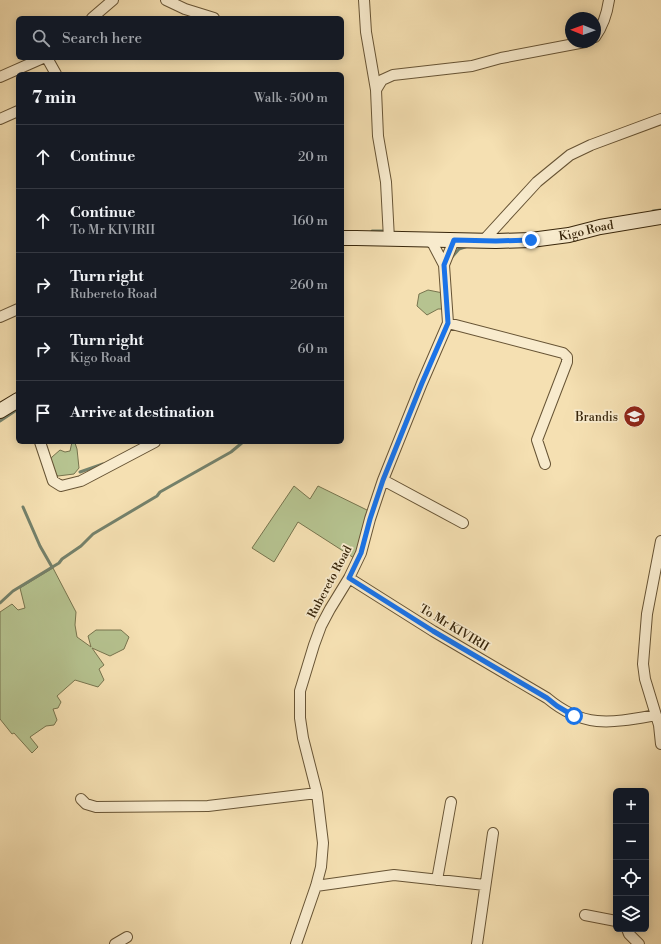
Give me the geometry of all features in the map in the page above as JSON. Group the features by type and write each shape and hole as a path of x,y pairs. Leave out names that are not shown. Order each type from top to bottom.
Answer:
{"street":[{"path":"94,16 113,0"},
{"path":"166,0 185,9 208,16"},
{"path":"364,0 366,32 376,90 378,136 386,182 389,239"},
{"path":"601,27 606,17 609,0"},
{"path":"376,90 382,80 392,75 472,66 501,58 565,46"},
{"path":"0,77 38,60"},
{"path":"49,60 55,72"},
{"path":"0,119 16,112"},
{"path":"482,241 537,182 570,155 590,145 661,119"},
{"name":"Kigo Road","path":"344,238 482,241 524,240 553,237 600,227 661,218"},
{"path":"427,239 433,244 444,265"},
{"name":"Rubereto Road","path":"296,944 316,886 321,867 323,843 317,793 303,738 300,718 300,691 321,626 349,578 361,553 383,480 448,323 444,265 454,240"},
{"path":"0,317 16,310"},
{"path":"448,323 563,354 567,357 567,362 537,440 545,464"},
{"path":"0,411 16,401"},
{"path":"41,444 53,480 62,486 81,481 151,444"},
{"path":"383,480 463,523"},
{"path":"661,541 646,614 643,664 645,679 659,725 661,744"},
{"name":"To Mr KIVIRII","path":"349,578 433,631 547,698 574,716 606,722 618,722 656,715"},
{"path":"81,799 91,806 103,807 208,806 317,793"},
{"path":"437,880 452,802"},
{"path":"477,944 493,834"},
{"path":"316,886 394,875 485,885"},
{"path":"586,915 613,920"},
{"path":"628,932 638,944"},
{"path":"115,944 127,937"}],"green space":[{"path":"428,290 443,293 444,309 438,309 427,315 417,306 419,294"},
{"path":"72,444 75,444 79,468 74,474 58,476 54,473 50,460 60,450 65,452 70,451"},
{"path":"294,486 310,499 318,486 369,511 354,558 298,522 274,562 252,548"},
{"path":"53,568 76,612 75,625 77,637 91,647 88,636 96,630 121,630 129,637 124,649 110,656 92,648 104,665 99,669 104,680 98,687 75,680 57,696 61,702 58,708 53,709 57,720 54,725 46,726 30,737 38,747 32,753 14,733 12,734 0,719 0,612 12,604 18,610 25,608 20,588"}],"waterway":[{"path":"653,211 661,210"},
{"path":"372,231 383,231"},
{"path":"452,257 459,249 468,246"},
{"path":"0,421 16,410"},
{"path":"0,603 13,591 59,563 62,559 81,546 93,534 157,496 160,492 231,452 241,444"},
{"path":"80,472 103,464"},
{"path":"23,507 40,546 52,567"}],"place":[{"name":"Brandis","path":"634,417"}],"route":[{"path":"531,240 454,240 444,265 448,323 383,480 370,519 365,542 349,578 433,631 547,698 574,716"}]}
